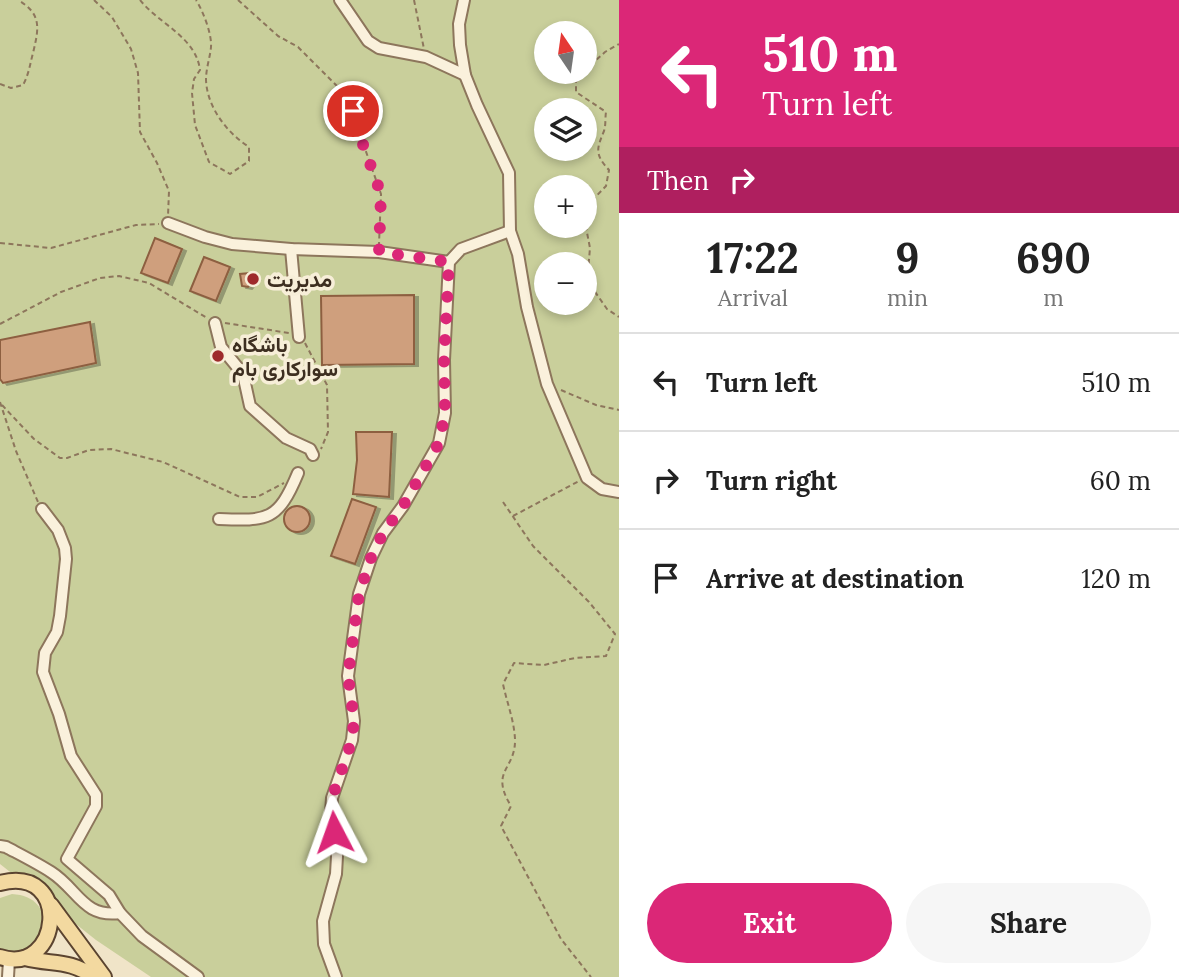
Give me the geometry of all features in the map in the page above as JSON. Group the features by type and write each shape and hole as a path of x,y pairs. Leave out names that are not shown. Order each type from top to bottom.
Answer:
{"main road":[{"path":"0,883 22,881 43,893 104,977"},
{"path":"25,958 34,953 48,936 52,925 49,903"},
{"path":"4,958 72,964 94,977"}],"street":[{"path":"340,0 368,41 379,48 426,57 465,75"},
{"path":"464,0 460,45 465,75 509,173 510,230 518,254 527,307 547,384 587,478 602,489 619,492"},
{"path":"168,223 232,244 379,252 449,262"},
{"path":"336,977 324,944 323,921 336,874 332,798 352,740 354,720 348,676 359,594 383,533 403,506 439,443 445,414 444,360 449,262 461,249 510,230"},
{"path":"291,249 299,337"},
{"path":"215,323 221,347 243,373 250,406 286,438 310,449 313,455"},
{"path":"219,519 267,518 288,498 298,473"},
{"path":"41,509 58,530 66,559 59,624 46,653 43,672 60,714 71,756 96,795 96,806 67,859 109,895 120,913 142,936 198,977"},
{"path":"0,846 53,873 88,907 100,914 120,913"},
{"path":"4,958 8,977"}],"path":[{"path":"0,84 11,88 23,85 30,71 38,37 37,20 30,7 18,0"},
{"path":"0,243 51,248 136,225 168,223 169,191 140,132 138,73 131,49 112,17 93,0"},
{"path":"140,0 150,12 184,38 198,57 200,70 194,79 192,93 195,125 209,162 230,174 249,161 249,147 234,138 208,95 206,79 211,44 201,8 196,0"},
{"path":"238,0 278,36 298,47 346,95 381,194 379,252"},
{"path":"414,0 426,57"},
{"path":"597,59 619,44"},
{"path":"576,84 576,92 606,112 605,130 599,139 598,153 609,170 606,186 597,195"},
{"path":"588,238 588,271 593,289 607,309 619,317"},
{"path":"0,324 61,292 100,278 119,276 149,283 215,323 299,337 310,351 327,385 328,432 321,449 313,455"},
{"path":"547,384 596,405 619,410"},
{"path":"1,403 34,439 60,458 89,450 121,451 163,462 240,497 257,497 272,491 298,473"},
{"path":"1,403 16,452 41,509"},
{"path":"513,516 587,478"},
{"path":"503,502 533,546 589,602 615,635 606,656 575,658 544,665 514,663 503,684 514,723 515,743 503,775 501,791 510,806 501,826 561,939 592,977"}],"green space":[{"path":"0,0 619,0 619,977 151,977 96,940 0,864"},
{"path":"12,894 29,898 39,907 43,918 37,941 28,949 15,952 0,948 0,898"}],"building":[{"path":"155,238 182,249 168,283 141,273"},
{"path":"204,257 230,267 216,301 190,291"},
{"path":"250,273 256,278 248,287 242,286 240,274"},
{"path":"414,295 414,364 322,365 321,296"},
{"path":"90,322 96,363 3,383 0,379 0,340"},
{"path":"356,432 392,432 389,497 353,494 357,460"},
{"path":"352,499 376,507 355,564 331,556"},
{"path":"297,506 306,510 310,519 306,528 297,532 288,528 284,519 288,510"}],"place":[{"name":"مدیریت","path":"253,279"},
{"name":"باشگاه سوارکاری بام","path":"218,356"}],"route":[{"path":"334,832 332,798 352,740 354,720 348,676 359,594 383,533 403,506 439,443 445,414 443,388 449,262 379,252 381,194 353,111"}]}
